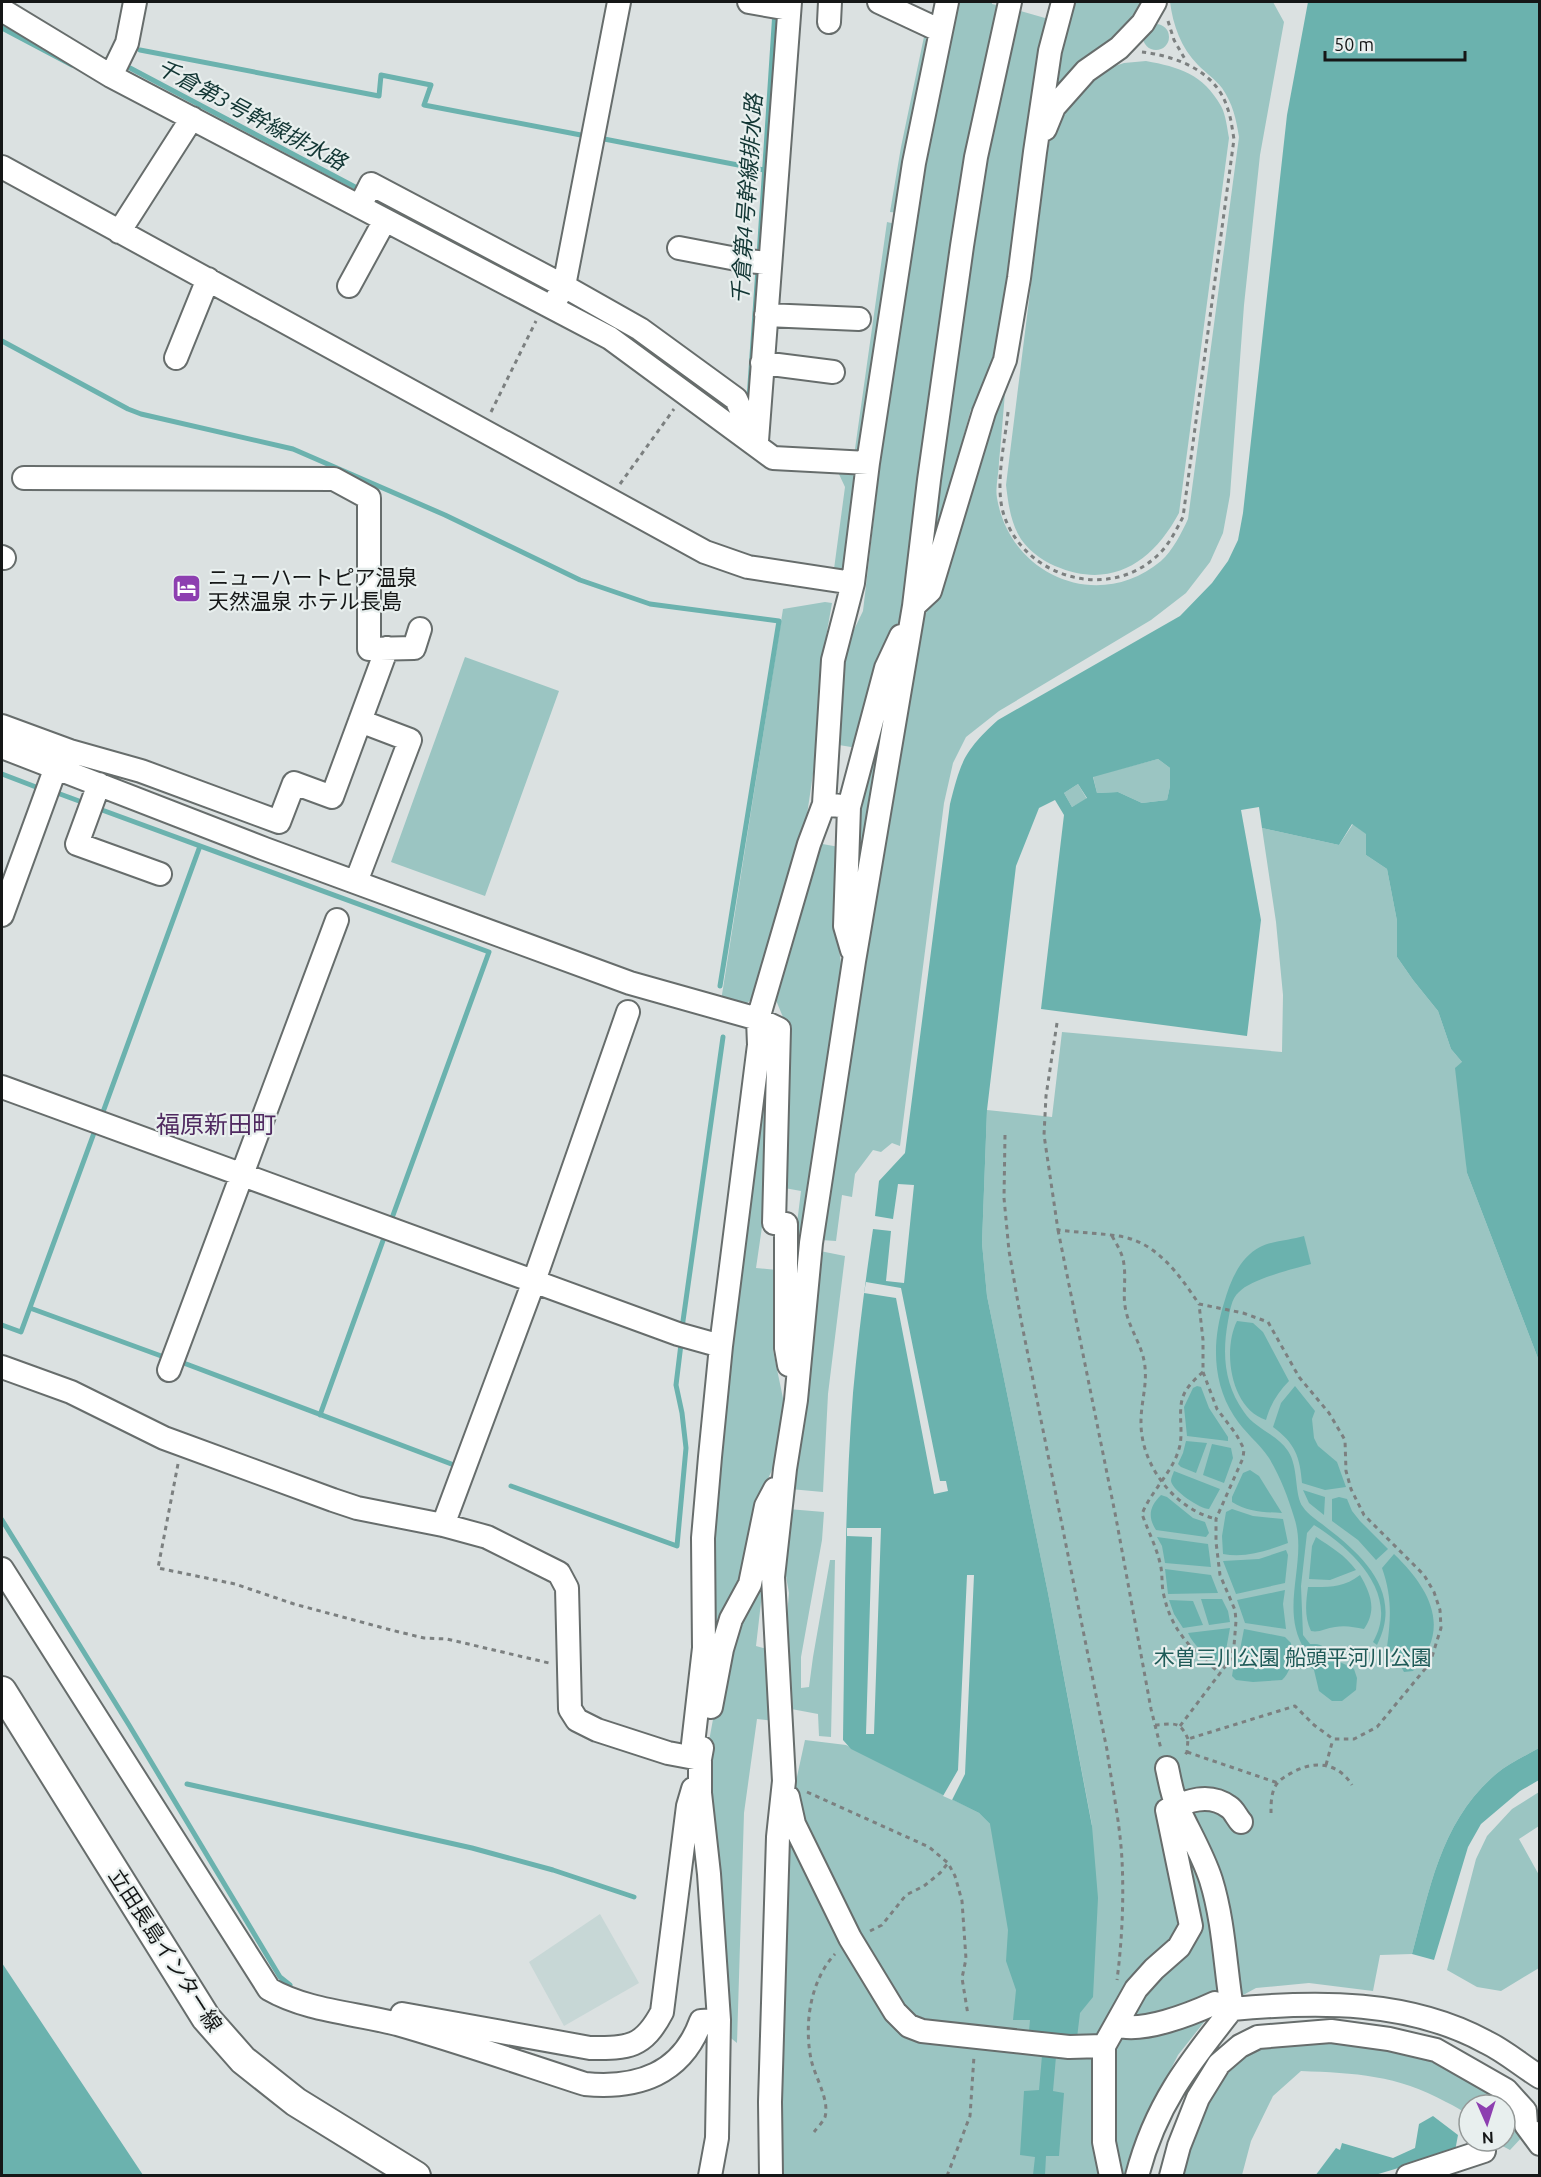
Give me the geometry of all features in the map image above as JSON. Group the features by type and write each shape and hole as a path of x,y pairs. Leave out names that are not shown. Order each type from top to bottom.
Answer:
{"main road":[{"name":"立田長島インター線","path":"2,1691 206,2018 243,2060 296,2102 416,2175"}],"street":[{"path":"111,76 127,43 135,2"},
{"path":"548,305 564,286 619,2"},
{"path":"879,2 941,31"},
{"path":"710,2175 717,2138 719,2020 709,1874 700,1794 700,1759 693,1744 704,1648 703,1538 721,1346 759,1045 758,1019 809,844 824,804 833,660 854,583 867,463 914,163 947,2"},
{"path":"771,2175 770,2102 777,1860 784,1781 773,1577 795,1400 811,1243 854,961 914,606 929,480 976,157 1010,2"},
{"path":"854,961 845,926 849,807 886,668 914,606 930,591 984,412 1005,360 1019,278 1050,51 1063,2"},
{"path":"756,445 766,315 761,262 776,5"},
{"path":"1035,152 1054,107 1086,71 1119,48 1160,7"},
{"path":"2,10 111,76 610,338 773,458 867,463"},
{"path":"119,232 192,118"},
{"path":"2,167 705,552 748,567 854,583"},
{"path":"360,206 371,184 640,329 736,399 756,445"},
{"path":"350,286 386,220"},
{"path":"679,248 761,262"},
{"path":"176,358 208,279"},
{"path":"766,315 860,319"},
{"path":"762,363 833,372"},
{"path":"24,478 334,478 340,480 369,498 369,649 414,648 420,629"},
{"path":"2,726 70,751 141,771 279,822 294,783 332,796 387,648"},
{"path":"356,882 410,740 360,721"},
{"path":"2,747 356,882 630,983 758,1019 779,1029 774,1223 786,1224 786,1348 795,1400"},
{"path":"2,915 56,767"},
{"path":"99,784 77,844 160,874"},
{"path":"824,804 849,807"},
{"path":"169,1370 337,920"},
{"path":"443,1525 534,1281 627,1012"},
{"path":"2,1087 678,1334 721,1346"},
{"path":"2,1367 71,1392 182,1445 357,1508 443,1525 487,1537 560,1574 567,1588 570,1709 577,1720 597,1730 668,1753 700,1759"},
{"path":"302,2002 402,2014 590,2048 618,2048 638,2042 652,2032 662,2012 688,1806 722,1649 731,1619 750,1584 766,1506 785,1469"},
{"path":"2,1569 269,1989 283,1997 397,2024 585,2084 606,2086 640,2082 657,2075 677,2059 694,2040 700,2021 719,2020"},
{"path":"1137,2175 1144,2150 1162,2106 1192,2060 1232,2009 1221,1921 1210,1880 1177,1806 1167,1768"},
{"path":"784,1781 794,1824 850,1938 895,2012 909,2026 922,2031 981,2038 1069,2047 1104,2046"},
{"path":"1111,2175 1104,2142 1104,2046 1136,1989 1179,1947 1191,1926 1167,1810 1191,1800 1212,1799 1229,1807 1241,1822"},
{"path":"1116,2025 1126,2029 1159,2023 1215,2003 1232,2009 1293,2003 1367,2007 1410,2013 1449,2025 1487,2042 1539,2077"},
{"path":"1171,2175 1179,2146 1198,2098 1219,2064 1240,2046 1258,2037 1331,2031 1389,2039 1436,2050 1506,2090 1525,2110 1526,2125 1539,2144"},
{"path":"1408,2175 1478,2153"}],"path":[{"path":"1160,7 1187,63"},
{"path":"1009,402 1000,486 1003,512 1015,538 1030,557 1069,577 1115,579 1139,568 1158,555 1183,517 1234,139 1227,105 1216,84 1187,63 1162,54 1138,52 1107,56"},
{"path":"482,429 548,305"},
{"path":"609,499 685,393"},
{"path":"1057,1023 1046,1096 1044,1135 1058,1230 1155,1725 1167,1768 1182,1761 1187,1752 1188,1739 1184,1728 1177,1724 1155,1725"},
{"path":"1005,1135 1004,1198 1009,1251 1107,1750 1122,1859 1121,1950 1117,1981"},
{"path":"1058,1230 1125,1237 1152,1249 1168,1263 1199,1304 1202,1321 1203,1372 1217,1408 1244,1449 1243,1458 1216,1519 1220,1575 1235,1610 1234,1646 1230,1660 1221,1674 1180,1726"},
{"path":"1111,1236 1124,1263 1125,1307 1142,1347 1146,1389 1141,1419 1142,1437 1152,1468 1161,1482 1175,1496 1204,1516 1216,1519"},
{"path":"1188,1739 1295,1706 1314,1725 1333,1739 1354,1739 1377,1727 1430,1663 1442,1628 1440,1610 1434,1592 1424,1575 1364,1515 1351,1489 1346,1471 1345,1440 1329,1413 1299,1377 1268,1322 1235,1311 1199,1304"},
{"path":"1203,1372 1189,1385 1183,1395 1180,1409 1179,1449 1161,1482 1147,1501 1142,1514 1161,1566 1163,1593 1168,1610 1185,1642 1221,1674"},
{"path":"182,1445 158,1568 235,1584 294,1604 391,1630 424,1638 447,1638 549,1664 569,1681"},
{"path":"1326,1765 1333,1739"},
{"path":"1187,1752 1278,1783"},
{"path":"1271,1813 1272,1799 1278,1783 1282,1778 1306,1766 1326,1765 1337,1768 1347,1776 1352,1785"},
{"path":"784,1781 929,1847 948,1863 955,1876 962,1900 966,1959 962,1978 966,2008 981,2038 970,2116 947,2175"},
{"path":"814,2132 825,2117 825,2105 811,2059 809,2023 811,2001 816,1987 830,1960 850,1938 882,1925 906,1895 924,1886 948,1863"}],"shaded area":[{"path":"1308,2 1539,2 1539,1361 1467,1173 1455,1068 1462,1062 1451,1049 1438,1011 1397,957 1397,921 1387,869 1366,855 1366,834 1352,824 1339,845 1262,828 1259,807 1241,810 1261,920 1247,1036 1041,1009 1064,815 1055,800 1039,808 1016,866 987,1110 982,1243 987,1296 1048,1593 1092,1826 1098,1898 1093,1997 1080,2013 1076,2046 1057,2045 1053,2091 1064,2093 1059,2156 1046,2156 1045,2175 1033,2175 1035,2157 1020,2155 1024,2091 1039,2090 1043,2044 1028,2043 1030,2020 1013,2020 1016,1990 1006,1961 1008,1930 990,1824 979,1813 851,1749 843,1740 848,1480 853,1393 862,1311 873,1229 891,1231 886,1281 904,1283 914,1185 898,1184 893,1219 875,1216 879,1181 905,1153 950,804 965,758 978,740 998,720 1180,616 1212,583 1228,561 1238,540 1243,513 1287,115","holes":["1158,759 1170,768 1167,800 1142,803 1118,792 1097,793 1093,777","1078,784 1087,798 1072,807 1064,793"]},
{"path":"1304,1236 1311,1264 1253,1283 1245,1287 1234,1298 1228,1321 1225,1357 1232,1391 1244,1412 1288,1451 1295,1473 1298,1496 1303,1507 1354,1551 1376,1578 1383,1593 1386,1609 1384,1627 1377,1645 1373,1642 1380,1624 1381,1607 1368,1574 1343,1546 1314,1525 1307,1533 1301,1586 1303,1635 1310,1644 1322,1646 1332,1658 1354,1669 1357,1678 1356,1690 1342,1701 1332,1701 1319,1691 1314,1670 1304,1662 1305,1650 1297,1634 1294,1618 1298,1534 1294,1517 1277,1472 1269,1458 1238,1422 1227,1403 1221,1389 1216,1361 1220,1317 1236,1271 1246,1257 1260,1247"},
{"path":"1237,1321 1253,1323 1263,1332 1289,1381 1275,1399 1266,1420 1254,1414 1237,1392 1230,1363 1230,1348"},
{"path":"1295,1386 1315,1411 1312,1419 1314,1438 1318,1446 1337,1462 1346,1487 1325,1490 1302,1483 1295,1451 1287,1439 1273,1427 1281,1403"},
{"path":"1201,1387 1209,1408 1228,1437 1228,1441 1187,1436 1184,1407 1193,1388"},
{"path":"1186,1441 1207,1443 1196,1473 1178,1464"},
{"path":"1212,1444 1231,1448 1233,1458 1224,1483 1203,1475"},
{"path":"1250,1470 1259,1476 1282,1513 1250,1510 1232,1502 1243,1473"},
{"path":"1174,1471 1220,1489 1209,1509 1193,1503 1176,1489 1171,1481"},
{"path":"1303,1490 1325,1497 1324,1515 1309,1503"},
{"path":"1161,1495 1167,1497 1193,1518 1205,1522 1209,1533 1206,1537 1156,1530 1151,1520 1151,1511"},
{"path":"1339,1497 1347,1499 1352,1511 1360,1521 1388,1549 1376,1560 1358,1540 1332,1521 1332,1499"},
{"path":"1232,1509 1253,1516 1283,1519 1288,1543 1248,1554 1223,1554 1222,1536 1226,1512"},
{"path":"1157,1537 1208,1544 1211,1567 1165,1563 1162,1546"},
{"path":"1316,1537 1342,1556 1356,1570 1330,1580 1309,1579 1312,1546"},
{"path":"1286,1550 1288,1555 1285,1583 1236,1594 1223,1561 1259,1559"},
{"path":"1394,1554 1417,1581 1432,1609 1434,1624 1432,1639 1425,1655 1413,1671 1404,1672 1395,1655 1387,1647 1390,1607 1388,1588 1382,1568"},
{"path":"1165,1569 1211,1575 1218,1593 1168,1594"},
{"path":"1360,1575 1371,1602 1370,1615 1364,1629 1342,1626 1311,1631 1306,1615 1308,1587 1342,1585"},
{"path":"1285,1590 1283,1604 1286,1629 1245,1623 1237,1600"},
{"path":"1201,1599 1222,1599 1230,1622 1209,1625"},
{"path":"1169,1600 1193,1601 1203,1625 1183,1628"},
{"path":"1230,1628 1226,1650 1218,1660 1200,1650 1188,1633"},
{"path":"1244,1629 1285,1637 1291,1643 1290,1667 1282,1680 1253,1682 1236,1680 1232,1676"},
{"path":"1539,1748 1539,1780 1520,1791 1481,1824 1468,1847 1434,1960 1412,1954 1440,1857 1462,1813 1477,1793 1496,1774"},
{"path":"600,1914 639,1983 564,2026 529,1962"},
{"path":"2,1963 143,2175 2,2175"},
{"path":"1433,2116 1457,2134 1455,2151 1375,2175 1315,2176 1336,2148 1340,2150 1342,2143 1393,2158 1415,2148 1419,2124"}],"green space":[{"path":"953,2 992,2 992,4 1001,6 953,238 901,617 879,666 857,748 833,744 838,663 863,611 906,244"},
{"path":"1073,2 1146,2 1136,22 1051,99"},
{"path":"1170,2 1273,2 1284,22 1260,155 1244,305 1230,495 1223,533 1210,562 1186,593 1151,620 999,711 966,737 953,763 944,803 900,1146 892,1143 881,1152 873,1150 855,1174 852,1197 842,1195 836,1241 821,1240 858,990 918,628 937,592 1007,371 997,498 1005,525 1019,548 1038,566 1061,578 1085,584 1111,584 1137,576 1165,557 1188,519 1239,137 1226,94 1220,85 1198,65 1182,44"},
{"path":"1017,10 1052,20 998,363 977,411 971,409 927,569 985,161"},
{"path":"1156,24 1165,28 1169,37 1165,46 1156,50 1147,46 1143,37 1147,28"},
{"path":"926,27 935,34 901,213 890,212 901,147"},
{"path":"1146,61 1179,69 1206,86 1223,110 1229,138 1179,513 1156,546 1143,558 1128,567 1112,573 1094,575 1075,573 1044,560 1025,544 1013,522 1006,485 1047,155 1053,125 1088,80 1106,69 1124,63"},
{"path":"887,222 900,225 865,451 854,456"},
{"path":"838,472 855,473 855,496 847,569 834,569 845,487"},
{"path":"825,602 832,603 822,660 819,733 803,842 757,995 747,1003 721,1001 783,609"},
{"path":"465,657 559,691 485,896 391,862"},
{"path":"894,670 853,916 859,803"},
{"path":"1158,759 1170,768 1167,800 1142,803 1118,792 1097,793 1093,776"},
{"path":"1078,784 1087,799 1072,807 1064,793"},
{"name":"木曽三川公園 船頭平河川公園","path":"1353,824 1367,834 1366,855 1387,869 1397,921 1397,957 1438,1011 1451,1049 1462,1062 1467,1173 1539,1361 1539,1748 1496,1774 1477,1793 1462,1813 1440,1857 1412,1954 1380,1955 1373,1991 1309,1983 1256,1988 1212,2012 1178,2055 1147,2117 1127,2175 776,2176 786,1827 805,1740 846,1745 979,1813 990,1824 1092,1825 1048,1593 987,1296 982,1243 987,1110 1052,1117 1062,1032 1282,1052 1283,995 1276,922 1262,828 1339,845"},
{"path":"817,843 839,847 836,927 843,978 792,1337 790,1280 801,1191 779,1187 785,1022 773,993"},
{"path":"768,1030 769,1179 756,1268 777,1270 773,1350 784,1403 777,1458 759,1500 742,1584 714,1652 709,1629 716,1456"},
{"path":"820,1251 845,1256 828,1394 823,1492 790,1489"},
{"path":"788,1509 824,1512 822,1540 801,1657 801,1688 809,1687 830,1560 835,1560 831,1737 819,1736 818,1714 786,1708 784,1649 789,1593 782,1554"},
{"path":"771,1515 756,1646 771,1650 774,1721 757,1719 744,1813 737,2043 727,2035 720,1935 722,1873 713,1872 707,1752 727,1643"},
{"path":"1539,1792 1539,1826 1519,1839 1539,1875 1539,1968 1501,1991 1477,1987 1447,1970 1476,1859 1487,1836 1512,1809"},
{"path":"1263,2041 1386,2043 1469,2074 1493,2093 1457,2093 1457,2108 1428,2093 1393,2081 1340,2073 1301,2071 1273,2096 1251,2141 1242,2175 1184,2176 1193,2132 1204,2102 1220,2075 1241,2056"},
{"path":"1517,2114 1524,2135 1517,2142"}],"pier":[{"path":"866,1282 901,1288 940,1481 946,1481 948,1491 934,1494 896,1298 864,1293"},
{"path":"847,1528 881,1528 874,1734 866,1734 872,1537 847,1536"},
{"path":"967,1575 974,1575 965,1774 952,1800 943,1796 958,1770"}],"waterway":[{"name":"千倉第4号幹線排水路","path":"759,256 775,11"},
{"path":"2,28 72,65"},
{"path":"140,50 379,96 381,75 431,85 424,105 586,136"},
{"name":"千倉第3号幹線排水路","path":"130,68 357,188"},
{"path":"599,138 764,170"},
{"name":"千倉第4号幹線排水路","path":"749,399 758,269"},
{"path":"2,341 128,409 293,449 445,515 580,580 650,604 779,621 720,986"},
{"path":"2,774 36,787"},
{"path":"60,794 79,801"},
{"path":"102,810 489,952 392,1218"},
{"path":"103,1112 200,846"},
{"path":"682,1328 723,1037"},
{"path":"2,1325 21,1332 94,1133"},
{"path":"320,1415 385,1235"},
{"path":"30,1308 164,1357"},
{"path":"511,1486 677,1546 686,1448 676,1385 681,1344"},
{"path":"181,1362 454,1465"},
{"path":"2,1520 129,1725 280,1977 290,1985"},
{"path":"187,1784 472,1848 553,1870 634,1897"}],"place":[{"name":"ニューハートピア温泉 天然温泉 ホテル長島","path":"187,589"}],"district":[{"name":"福原新田町","path":"216,1124"}]}
